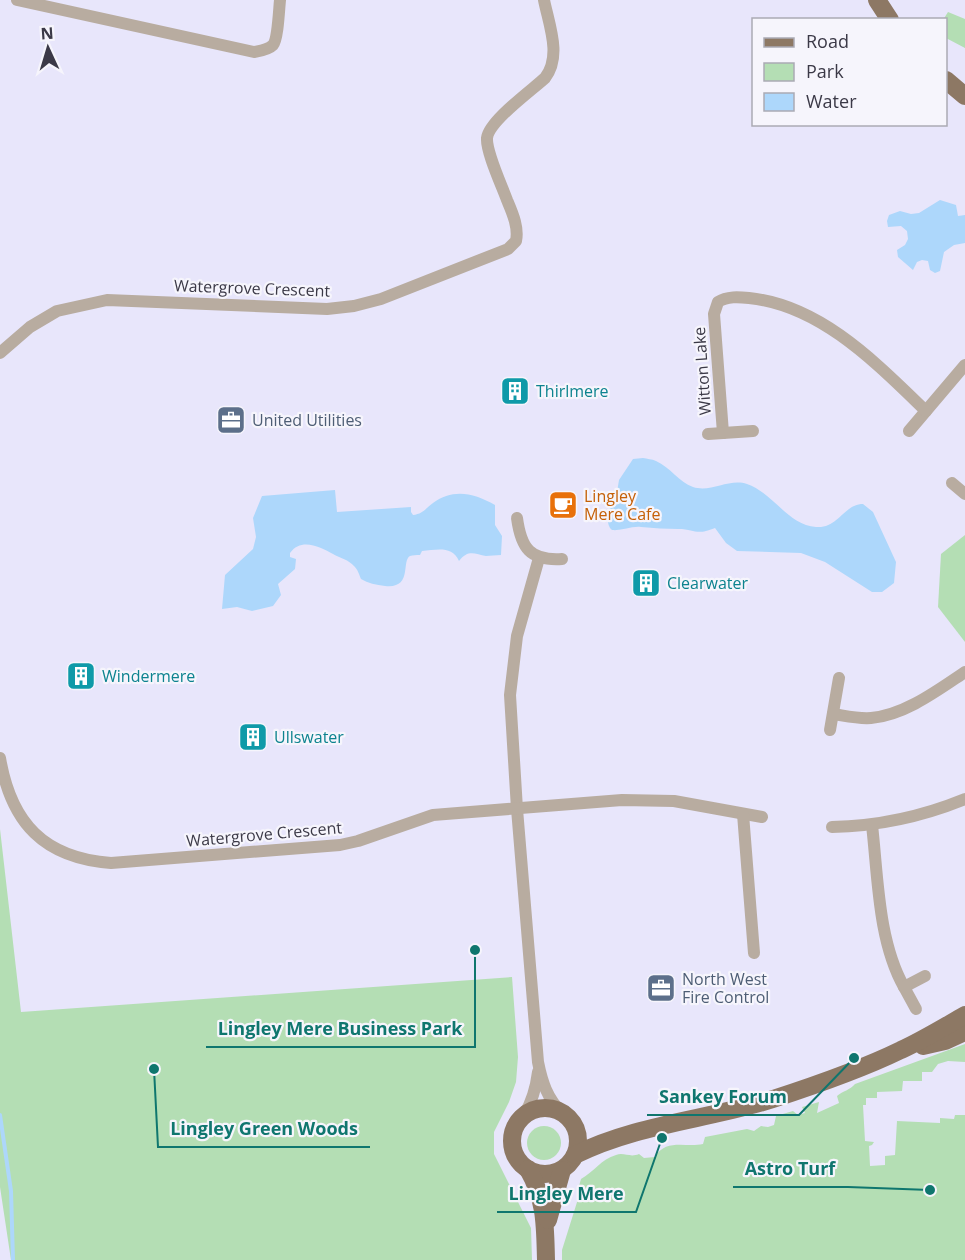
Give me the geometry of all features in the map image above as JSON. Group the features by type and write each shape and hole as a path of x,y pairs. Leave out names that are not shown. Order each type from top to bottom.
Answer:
{"main road":[{"path":"877,0 889,18"},
{"path":"947,82 965,96"},
{"path":"546,1260 549,1215 562,1170 575,1155 631,1133 772,1100 901,1050 965,1015"},
{"path":"901,1050 945,1041 965,1032"},
{"path":"562,1170 545,1174 528,1169 514,1154 513,1133 517,1123 532,1110 553,1109 601,1132 631,1133"},
{"path":"568,1118 577,1134 578,1144 575,1155"},
{"path":"528,1169 538,1187 546,1238"}],"street":[{"path":"17,0 254,52 273,45 276,38 280,0"},
{"name":"Watergrove Crescent","path":"0,353 30,327 57,311 89,303 125,300 327,309 347,307 381,299 508,249 516,241 517,231 489,148 488,134 494,124 552,69 553,49 544,0"},
{"name":"Witton Lake","path":"723,433 714,314 718,302 727,298 759,299 793,309 812,319 856,347 926,411"},
{"path":"909,430 965,365"},
{"name":"Witton Lake","path":"708,434 753,431"},
{"path":"952,483 965,494"},
{"path":"516,518 522,542 527,549 539,558 562,559"},
{"path":"539,558 517,636 510,695 538,1062 546,1091 554,1105 568,1118"},
{"path":"833,714 861,718 887,715 925,697 965,672"},
{"path":"831,730 839,678"},
{"name":"Watergrove Crescent","path":"0,758 2,771 16,811 39,838 59,852 95,862 127,862 340,845 433,815 647,799 674,801 762,817"},
{"path":"832,827 872,825 916,817 965,799"},
{"path":"743,814 754,953"},
{"path":"872,825 887,946 895,971 916,1009"},
{"path":"904,987 925,976"},
{"path":"524,1115 535,1090 538,1062"}],"green space":[{"path":"948,12 965,19 965,48 947,39 947,18 944,18"},
{"path":"965,535 965,642 938,607 941,554"},
{"path":"0,829 21,1012 512,977 518,1057 516,1082 494,1132 494,1154 531,1228 532,1260 11,1260 0,1187"},
{"path":"965,1044 965,1062 948,1061 938,1064 932,1072 922,1072 922,1081 903,1081 902,1091 877,1092 877,1098 866,1098 866,1105 863,1105 865,1141 874,1142 869,1146 870,1166 885,1165 885,1156 895,1155 897,1121 940,1123 940,1118 954,1119 955,1115 965,1115 965,1260 562,1260 562,1250 578,1199 583,1196 579,1186 581,1179 611,1157 619,1154 639,1154 644,1158 655,1157 660,1151 671,1146 703,1144 705,1137 747,1129 754,1131 761,1126 774,1125 776,1116 793,1111 798,1115 805,1113 802,1107 819,1102 817,1113 839,1103 837,1096 855,1084"},
{"path":"544,1126 556,1131 561,1143 556,1155 544,1160 532,1155 527,1143 532,1131"}],"water":[{"path":"940,200 956,205 958,216 965,215 965,243 954,245 944,252 940,271 935,273 930,270 928,261 922,260 917,262 913,270 898,257 897,250 905,245 908,239 907,231 901,226 888,227 889,215 900,211 911,214 919,213"},
{"path":"643,458 661,464 693,487 747,484 765,494 789,515 806,525 824,527 836,521 856,505 863,504 873,512 896,562 894,583 882,592 872,592 825,562 801,553 737,551 726,543 715,528 699,532 637,527 612,530 608,523 609,509 615,504 619,480 633,459"},
{"path":"335,490 337,512 411,507 413,515 422,512 448,495 464,494 479,498 495,505 495,525 502,536 501,555 469,554 459,561 448,551 422,551 420,555 410,556 407,559 405,574 399,583 394,586 385,586 361,579 352,564 323,549 305,544 290,553 290,557 296,559 295,569 278,584 281,595 273,606 252,611 237,607 222,609 225,575 253,549 256,537 253,518 262,496"}],"waterway":[{"path":"0,1115 11,1191 13,1260"}],"place":[{"name":"Thirlmere","path":"515,391"},
{"name":"United Utilities","path":"231,420"},
{"name":"Lingley Mere Cafe","path":"563,505"},
{"name":"Clearwater","path":"646,583"},
{"name":"Windermere","path":"81,676"},
{"name":"Ullswater","path":"253,737"},
{"name":"Lingley Mere Business Park","path":"475,950"},
{"name":"North West Fire Control","path":"661,988"},
{"name":"Sankey Forum","path":"854,1058"},
{"name":"Lingley Green Woods","path":"154,1069"},
{"name":"Lingley Mere","path":"662,1138"},
{"name":"Astro Turf","path":"930,1190"}]}
